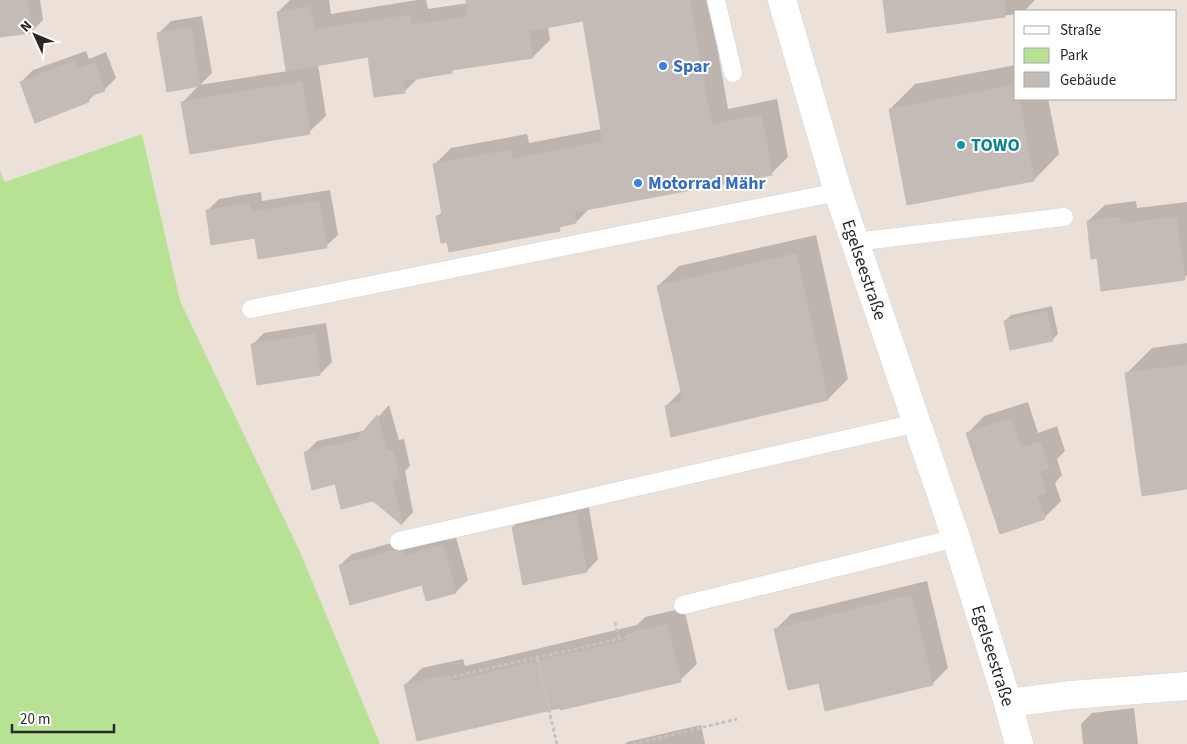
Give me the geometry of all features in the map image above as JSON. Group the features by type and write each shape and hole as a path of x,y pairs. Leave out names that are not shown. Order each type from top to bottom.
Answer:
{"main road":[{"name":"Egelseestraße","path":"782,0 838,192 956,538 1019,744"},
{"path":"1008,703 1071,695 1187,686"}],"lane":[{"path":"716,0 733,73"},
{"path":"251,309 838,192"},
{"path":"855,242 1064,217"},
{"path":"399,541 917,423"},
{"path":"683,605 956,538"}],"path":[{"path":"615,622 620,639"},
{"path":"448,678 628,637"},
{"path":"537,658 557,744"},
{"path":"633,744 737,719"}],"green space":[{"path":"142,134 180,301 300,552 380,744 0,744 0,171 5,182"}],"building":[{"path":"0,0 27,0 32,33 0,37"},
{"path":"466,0 690,0 711,125 761,115 772,175 574,212 576,223 559,227 560,231 449,252 447,242 441,243 436,216 442,215 433,164 510,150 512,159 603,142 583,21 529,31 533,58 452,70 452,73 403,81 405,93 374,97 368,57 286,71 277,12 310,7 314,30 410,15 411,25 468,17"},
{"path":"883,0 1004,0 1005,17 887,33"},
{"path":"191,27 200,86 167,92 157,33"},
{"path":"74,61 77,70 95,63 105,91 87,97 89,102 35,123 20,82"},
{"path":"302,82 310,134 190,154 181,102"},
{"name":"TOWO","path":"1014,85 1014,100 1019,100 1034,181 907,205 889,109"},
{"path":"319,201 327,248 258,259 255,238 211,245 206,210 249,203 251,212"},
{"path":"1120,217 1120,224 1176,217 1185,280 1101,291 1097,258 1091,259 1087,221"},
{"path":"796,254 828,400 671,437 665,406 683,401 657,286"},
{"path":"1046,311 1053,341 1010,350 1004,321"},
{"path":"315,334 320,375 257,385 251,344"},
{"path":"1187,365 1187,489 1142,496 1125,373"},
{"path":"377,415 387,451 393,450 399,478 392,480 402,525 373,501 341,509 335,484 312,490 304,452 356,440"},
{"path":"1011,418 1022,448 1040,442 1049,469 1039,472 1046,493 1037,496 1045,519 1000,534 966,433"},
{"path":"576,514 587,572 523,585 512,527"},
{"path":"443,545 456,593 426,601 422,585 350,605 339,565 394,550 403,551 404,556"},
{"path":"911,595 933,685 825,711 819,683 788,690 774,629"},
{"path":"667,624 681,682 417,741 404,685 447,675 449,682 628,640 627,634"}],"place":[{"name":"Spar","path":"663,66"},
{"name":"TOWO","path":"961,145"},
{"name":"Motorrad Mähr","path":"638,183"}]}
